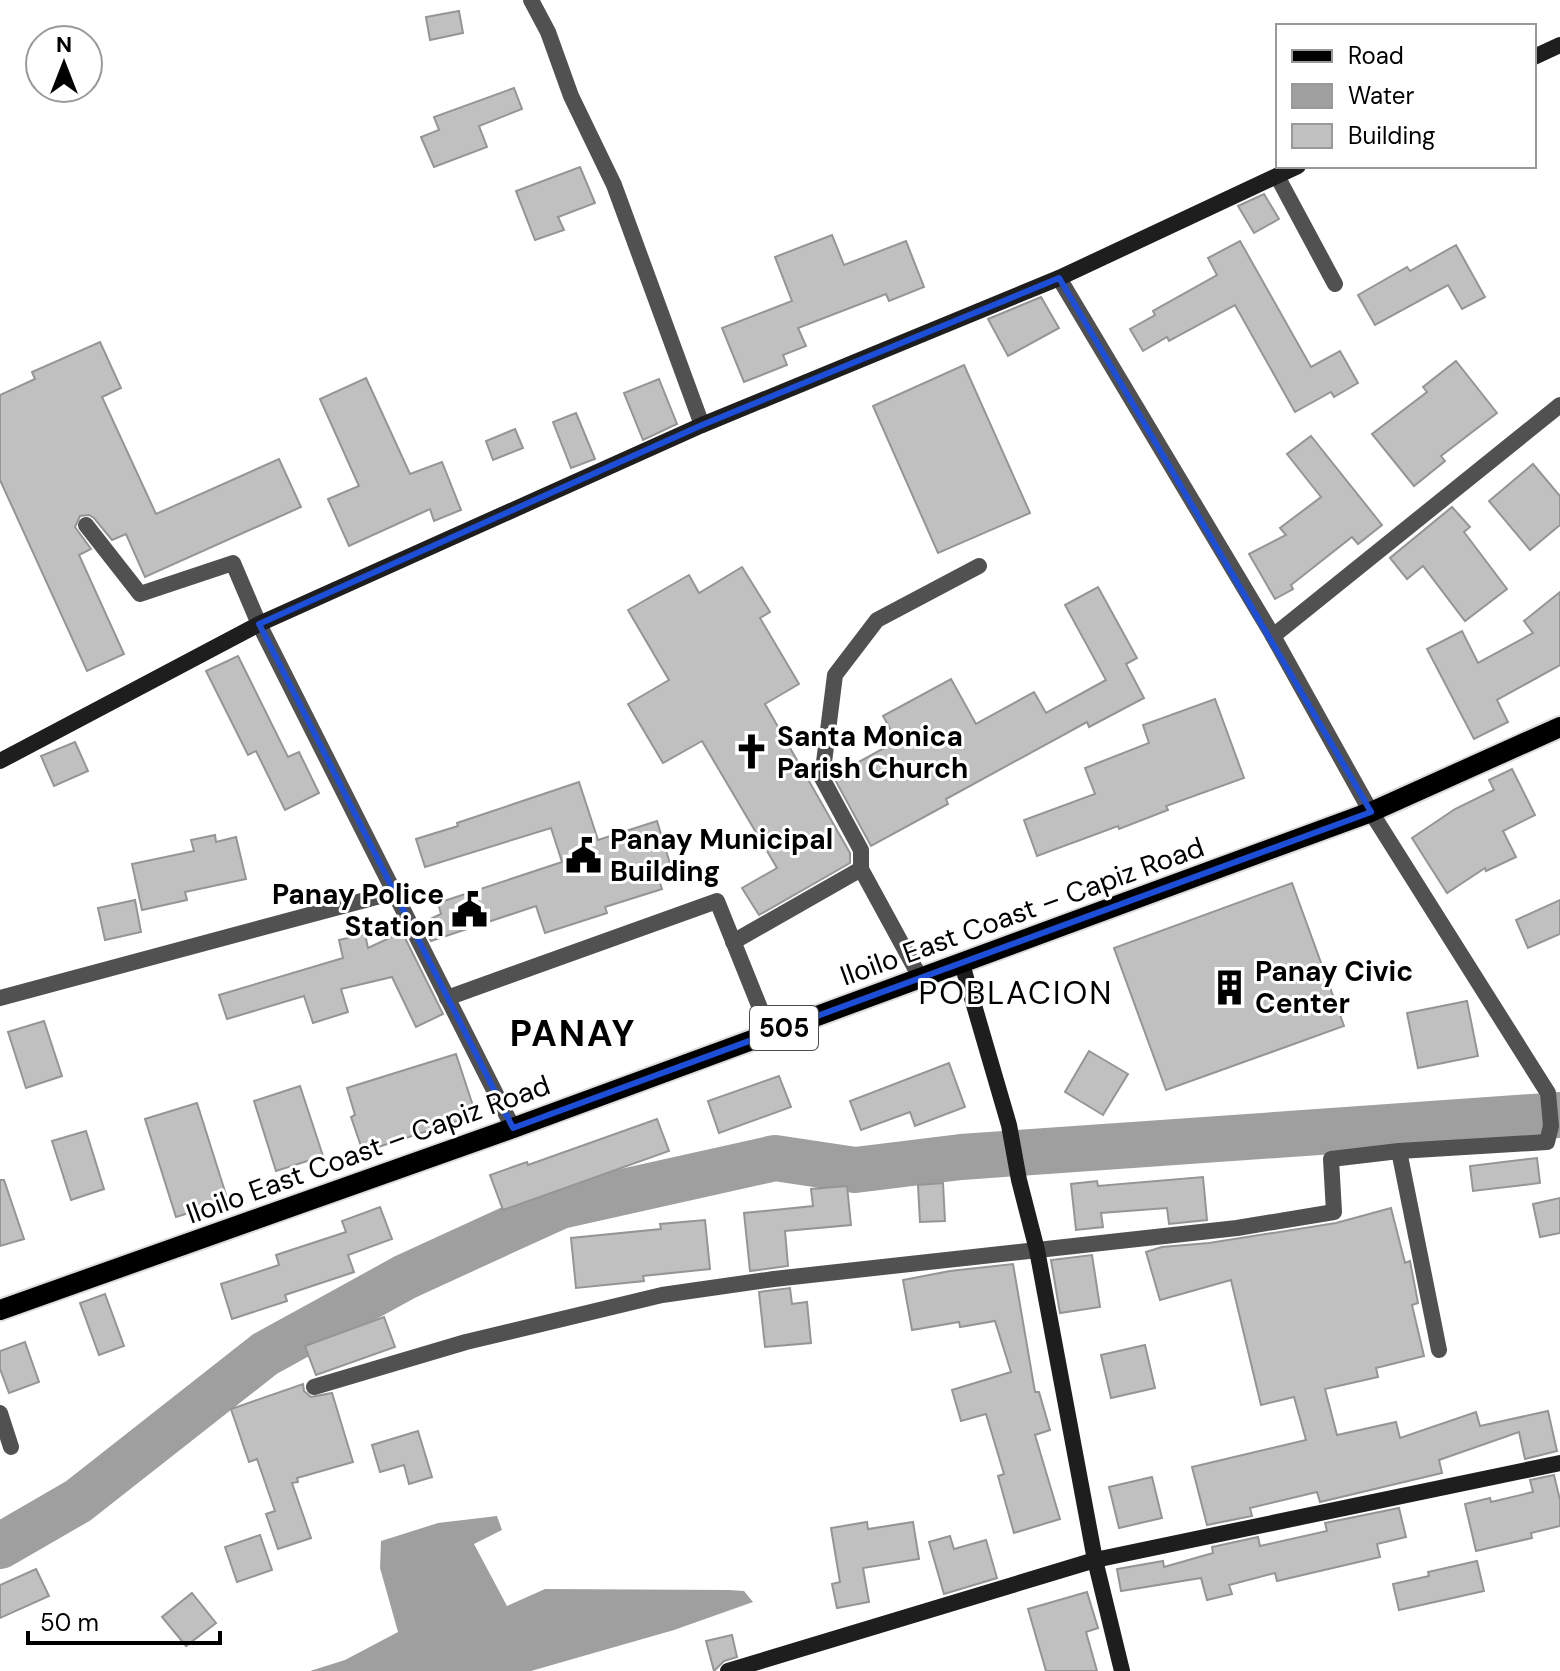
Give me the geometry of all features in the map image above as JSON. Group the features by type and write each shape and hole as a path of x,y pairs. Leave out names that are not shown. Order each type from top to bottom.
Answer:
{"main road":[{"name":"Iloilo East Coast – Capiz Road","path":"0,1310 513,1128 1371,812 1560,727"}],"street":[{"path":"531,0 548,32 571,96 614,185 702,425"},
{"path":"1536,56 1560,45"},
{"path":"0,761 259,624 702,425 1059,278 1294,168"},
{"path":"1277,176 1335,284"},
{"path":"314,1387 466,1342 662,1295 1237,1228 1334,1212 1331,1159 1399,1151 1547,1142 1551,1126 1548,1093 1371,812 1273,636 1059,278"},
{"path":"1273,636 1560,405"},
{"path":"86,525 140,594 233,563 259,624 513,1128"},
{"path":"921,979 861,869 861,850 822,778 835,675 877,620 979,566"},
{"path":"733,942 861,869"},
{"path":"0,998 395,892"},
{"path":"447,998 717,901 770,1033"},
{"path":"962,964 1009,1125 1037,1250 1095,1560 1122,1671"},
{"path":"1399,1151 1439,1350"},
{"path":"0,1413 11,1447"},
{"path":"728,1671 1095,1560 1560,1463"}],"highlighted area":[{"path":"1059,278 1371,812 513,1128 259,624 702,425"}],"water":[{"path":"497,1516 502,1530 474,1544 507,1606 545,1589 729,1590 744,1591 753,1602 674,1630 531,1671 310,1671 345,1660 398,1632 380,1568 381,1541 438,1523"}],"building":[{"path":"459,11 463,33 430,40 426,17"},
{"path":"514,88 522,109 479,126 487,147 434,167 421,137 439,130 434,117"},
{"path":"580,167 595,203 558,217 564,230 535,240 516,191"},
{"path":"1264,194 1279,219 1254,233 1238,206"},
{"path":"832,235 844,265 906,241 924,287 889,301 886,294 798,328 806,346 783,355 787,365 744,382 722,328 792,301 775,257"},
{"path":"1240,241 1311,367 1340,351 1358,383 1334,397 1331,392 1295,412 1235,305 1169,341 1167,337 1143,351 1130,329 1155,315 1153,311 1217,275 1208,258"},
{"path":"1456,245 1485,297 1462,309 1448,285 1375,325 1358,295 1407,267 1410,271"},
{"path":"1041,297 1059,328 1008,356 988,319"},
{"path":"100,342 121,388 102,397 156,514 279,459 301,507 145,577 126,534 112,540 94,518 80,516 75,527 91,549 79,555 124,654 87,671 0,480 0,395 35,379 32,372"},
{"path":"1456,361 1497,413 1441,456 1445,461 1414,486 1372,434 1427,392 1423,387"},
{"path":"964,365 1030,513 938,553 873,406"},
{"path":"366,378 410,474 442,462 461,510 434,521 430,509 349,546 328,499 359,486 320,399"},
{"path":"659,379 677,424 643,440 624,393"},
{"path":"576,413 595,459 571,468 553,422"},
{"path":"515,429 523,448 493,460 486,441"},
{"path":"1311,436 1382,525 1358,544 1352,537 1291,585 1293,589 1275,599 1249,554 1286,535 1280,528 1321,497 1287,454"},
{"path":"1533,464 1560,496 1560,525 1530,550 1489,501"},
{"path":"1452,507 1470,527 1464,532 1507,589 1465,621 1423,566 1407,579 1390,558"},
{"name":"Santa Monica Parish Church","path":"742,567 770,612 760,618 799,684 765,704 850,853 850,863 759,915 742,888 777,868 702,741 663,763 628,704 669,680 628,610 689,575 699,593"},
{"path":"1098,587 1137,658 1126,664 1144,698 1089,727 1087,722 946,799 948,804 871,846 833,776 897,741 883,716 951,679 976,724 1034,692 1046,713 1106,680 1065,605"},
{"path":"1560,592 1560,665 1497,700 1508,722 1474,739 1427,649 1462,631 1478,663 1533,633 1524,621"},
{"path":"238,656 288,757 299,752 319,793 285,810 256,751 248,755 206,671"},
{"path":"1215,699 1244,778 1166,806 1168,810 1119,829 1118,826 1037,856 1024,820 1095,794 1085,768 1149,743 1143,725"},
{"path":"75,742 88,771 54,786 41,756"},
{"path":"1512,769 1535,815 1503,831 1516,857 1486,871 1485,868 1447,893 1412,838 1455,809 1494,790 1489,780"},
{"name":"Panay Municipal Building","path":"579,782 598,840 657,821 672,870 657,875 662,889 605,907 607,913 545,933 536,906 431,941 422,923 441,914 438,903 562,862 551,828 425,867 416,839"},
{"path":"215,835 216,842 236,837 246,879 185,892 187,900 142,910 132,864 194,851 191,840"},
{"name":"Panay Civic Center","path":"1292,883 1344,1026 1166,1090 1114,948"},
{"path":"135,900 141,932 105,940 98,908"},
{"path":"1560,900 1560,934 1528,948 1516,920"},
{"path":"402,932 443,1014 416,1027 392,977 341,989 348,1012 313,1023 304,996 227,1019 219,995 343,958 339,940 365,934 368,948"},
{"path":"1467,1001 1478,1056 1418,1068 1407,1013"},
{"path":"44,1021 62,1076 26,1088 8,1032"},
{"path":"1089,1051 1128,1074 1103,1115 1065,1092"},
{"path":"456,1054 476,1115 363,1152 351,1117 355,1115 347,1088"},
{"path":"949,1063 965,1107 915,1126 910,1112 861,1130 850,1101"},
{"path":"779,1076 791,1107 719,1133 708,1101"},
{"path":"300,1086 323,1156 276,1171 254,1101"},
{"path":"197,1103 228,1201 176,1217 145,1119"},
{"path":"657,1119 669,1151 503,1210 490,1175 527,1162 528,1165"},
{"path":"86,1131 104,1189 71,1200 52,1141"},
{"path":"1537,1158 1540,1183 1473,1191 1470,1166"},
{"path":"1203,1177 1207,1220 1169,1224 1167,1208 1101,1213 1103,1227 1076,1230 1071,1184 1097,1181 1098,1186"},
{"path":"0,1180 4,1180 24,1239 0,1246"},
{"path":"943,1183 945,1221 920,1222 918,1185"},
{"path":"847,1186 851,1225 785,1231 788,1266 750,1271 744,1213 813,1206 811,1189"},
{"path":"1560,1198 1560,1233 1540,1237 1533,1204"},
{"path":"380,1207 392,1239 348,1255 354,1272 285,1295 287,1301 232,1319 221,1284 279,1265 276,1255 346,1232 342,1221"},
{"path":"1391,1208 1405,1263 1410,1261 1418,1303 1412,1305 1424,1356 1376,1368 1378,1377 1325,1389 1337,1435 1396,1422 1400,1438 1476,1412 1480,1426 1548,1411 1557,1451 1525,1459 1519,1432 1439,1460 1442,1473 1320,1502 1317,1492 1250,1508 1252,1516 1207,1525 1192,1467 1306,1440 1294,1397 1261,1405 1231,1280 1160,1300 1146,1252 1162,1247 1209,1243 1336,1223"},
{"path":"705,1220 710,1269 643,1276 644,1281 576,1288 571,1238 661,1229 660,1224"},
{"path":"1092,1255 1100,1307 1060,1313 1051,1260"},
{"path":"1013,1264 1035,1392 1039,1392 1050,1430 1035,1435 1060,1519 1014,1533 998,1476 1004,1474 986,1414 961,1421 952,1390 1011,1372 995,1321 960,1327 959,1322 912,1330 903,1280"},
{"path":"790,1288 792,1304 807,1302 811,1343 765,1347 759,1292"},
{"path":"105,1294 124,1346 99,1355 80,1303"},
{"path":"384,1317 395,1347 316,1375 305,1346"},
{"path":"25,1342 39,1382 9,1393 0,1369 0,1351"},
{"path":"1145,1345 1155,1388 1111,1398 1101,1355"},
{"path":"303,1384 304,1391 311,1397 332,1393 353,1462 297,1478 298,1482 292,1483 311,1538 278,1549 266,1514 275,1511 257,1459 249,1462 231,1409"},
{"path":"418,1431 432,1477 409,1484 404,1465 380,1472 372,1445"},
{"path":"1554,1475 1560,1500 1560,1526 1531,1533 1532,1538 1476,1551 1465,1504 1490,1498 1491,1502 1533,1492 1530,1480"},
{"path":"1152,1477 1162,1518 1119,1528 1109,1487"},
{"path":"1399,1508 1406,1537 1377,1544 1380,1557 1277,1581 1275,1573 1229,1585 1232,1594 1207,1600 1201,1578 1121,1591 1117,1569 1163,1561 1164,1567 1213,1553 1212,1547 1258,1537 1260,1546 1327,1531 1325,1523"},
{"path":"867,1522 868,1529 913,1522 919,1559 863,1568 869,1602 837,1608 832,1584 840,1582 831,1528"},
{"path":"260,1535 272,1570 237,1582 225,1547"},
{"path":"950,1536 954,1549 986,1540 997,1578 944,1594 929,1542"},
{"path":"1477,1561 1484,1591 1399,1610 1393,1584"},
{"path":"36,1569 49,1596 0,1618 0,1585"},
{"path":"1087,1592 1098,1628 1086,1632 1097,1671 1046,1671 1028,1609"},
{"path":"192,1593 216,1623 186,1646 162,1617"},
{"path":"732,1635 737,1657 724,1661 714,1671 706,1641"}],"waterway":[{"path":"0,1546 78,1501 265,1354 405,1277 560,1206 775,1158 855,1170 961,1157 1560,1115"}],"place":[{"name":"Santa Monica Parish Church","path":"751,752"},
{"name":"Panay Municipal Building","path":"584,855"},
{"name":"Panay Police Station","path":"470,910"},
{"name":"Panay Civic Center","path":"1229,987"}],"district":[{"name":"POBLACION","path":"1016,993"},
{"name":"PANAY","path":"573,1033"}]}
